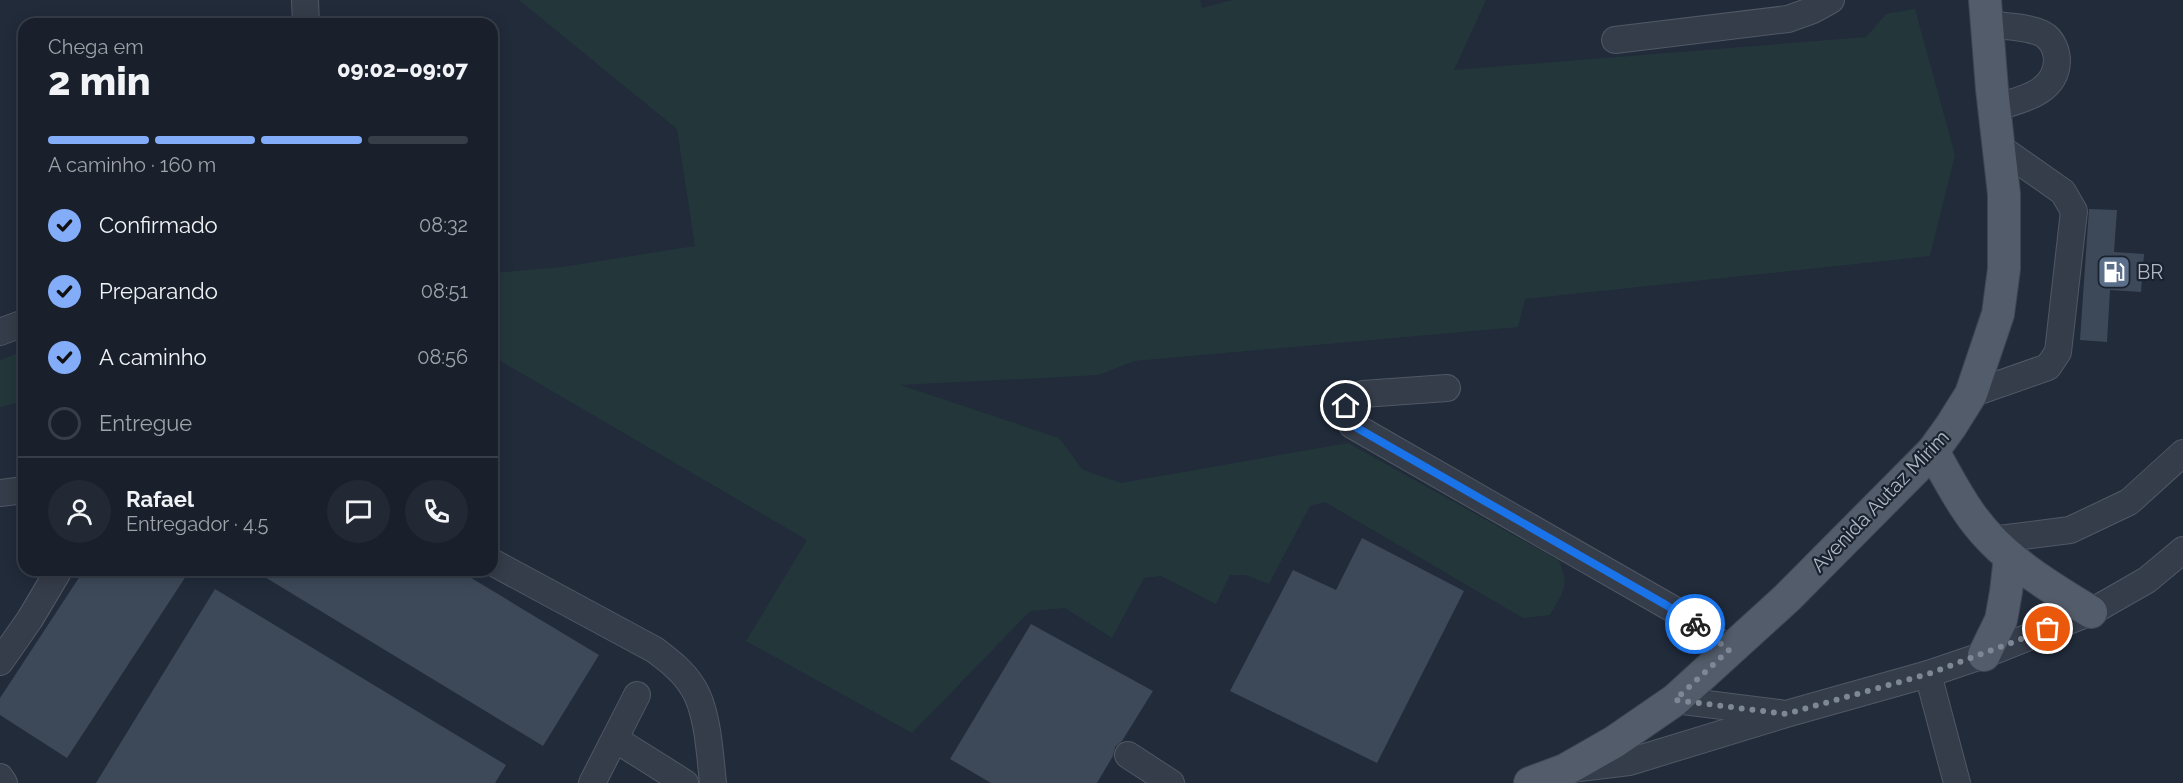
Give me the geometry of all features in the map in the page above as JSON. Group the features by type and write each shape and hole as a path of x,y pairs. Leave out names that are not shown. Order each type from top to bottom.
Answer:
{"main road":[{"name":"Avenida Autaz Mirim","path":"1963,0 1993,99"},
{"name":"Avenida Autaz Mirim","path":"1531,783 1565,770 1614,742 1675,700 1786,598 1933,451 1971,394 1998,314 2004,269 2004,194 1986,12"},
{"path":"1933,451 1968,512 2001,548 2057,592 2091,612"},
{"path":"1984,655 2001,620 2006,592 2001,548"}],"street":[{"path":"305,0 306,18"},
{"path":"1615,40 1788,19 1813,10 1831,0"},
{"path":"1986,12 2046,36 2054,46 2057,57 2052,80 2037,94 1993,99"},
{"path":"1971,394 2048,367 2058,352 2060,341 2074,211 2063,192 1999,147"},
{"path":"0,332 18,324"},
{"path":"1447,388 1363,394 1354,398 1346,406 1346,415 1352,425 1685,616 1729,650"},
{"path":"2001,548 2070,530 2129,502 2183,453"},
{"path":"0,493 18,491"},
{"path":"1565,770 1629,762 1928,674 1984,655 2091,612 2147,580 2183,550"},
{"path":"498,565 655,650 672,663 693,687 702,711 709,737 712,783"},
{"path":"0,662 30,619 55,576"},
{"path":"1928,674 1957,783"},
{"path":"601,780 615,739 637,695"},
{"path":"1675,700 1786,714"},
{"path":"615,739 685,783"},
{"path":"1128,755 1171,783"},
{"path":"0,777 4,783"}],"green space":[{"path":"519,0 1200,0 1202,8 1233,0 1486,0 1454,70 1866,37 1886,14 1915,9 1955,155 1930,256 1525,299 1518,327 1134,361 1099,375 900,385 1059,438 1083,470 1121,483 1348,443 1558,560 1565,582 1562,594 1550,615 1523,618 1325,502 1310,506 1269,584 1245,575 1230,575 1216,604 1161,576 1144,578 1112,638 1065,608 1030,611 912,733 746,641 807,540 498,360 498,272 562,267 695,246 677,129"},
{"path":"18,353 18,402 0,407 0,360"}],"building":[{"name":"BR","path":"2089,209 2117,210 2114,252 2144,254 2141,292 2110,290 2107,342 2080,340"},
{"path":"1362,538 1464,591 1377,763 1230,691 1293,570 1336,590"},
{"path":"80,576 186,576 67,758 0,715 0,698"},
{"path":"263,576 468,576 599,655 543,746"},
{"path":"215,589 506,765 495,783 96,783"},
{"path":"1031,624 1153,691 1122,741 1115,747 1113,756 1097,783 991,783 950,759"}],"way so far":[{"path":"1695,624 1729,650 1675,700 1786,714 1928,674 1984,655 2048,629"}],"place":[{"name":"BR","path":"2114,272"}],"route":[{"path":"1346,406 1346,415 1352,425 1685,616 1695,624"}]}
